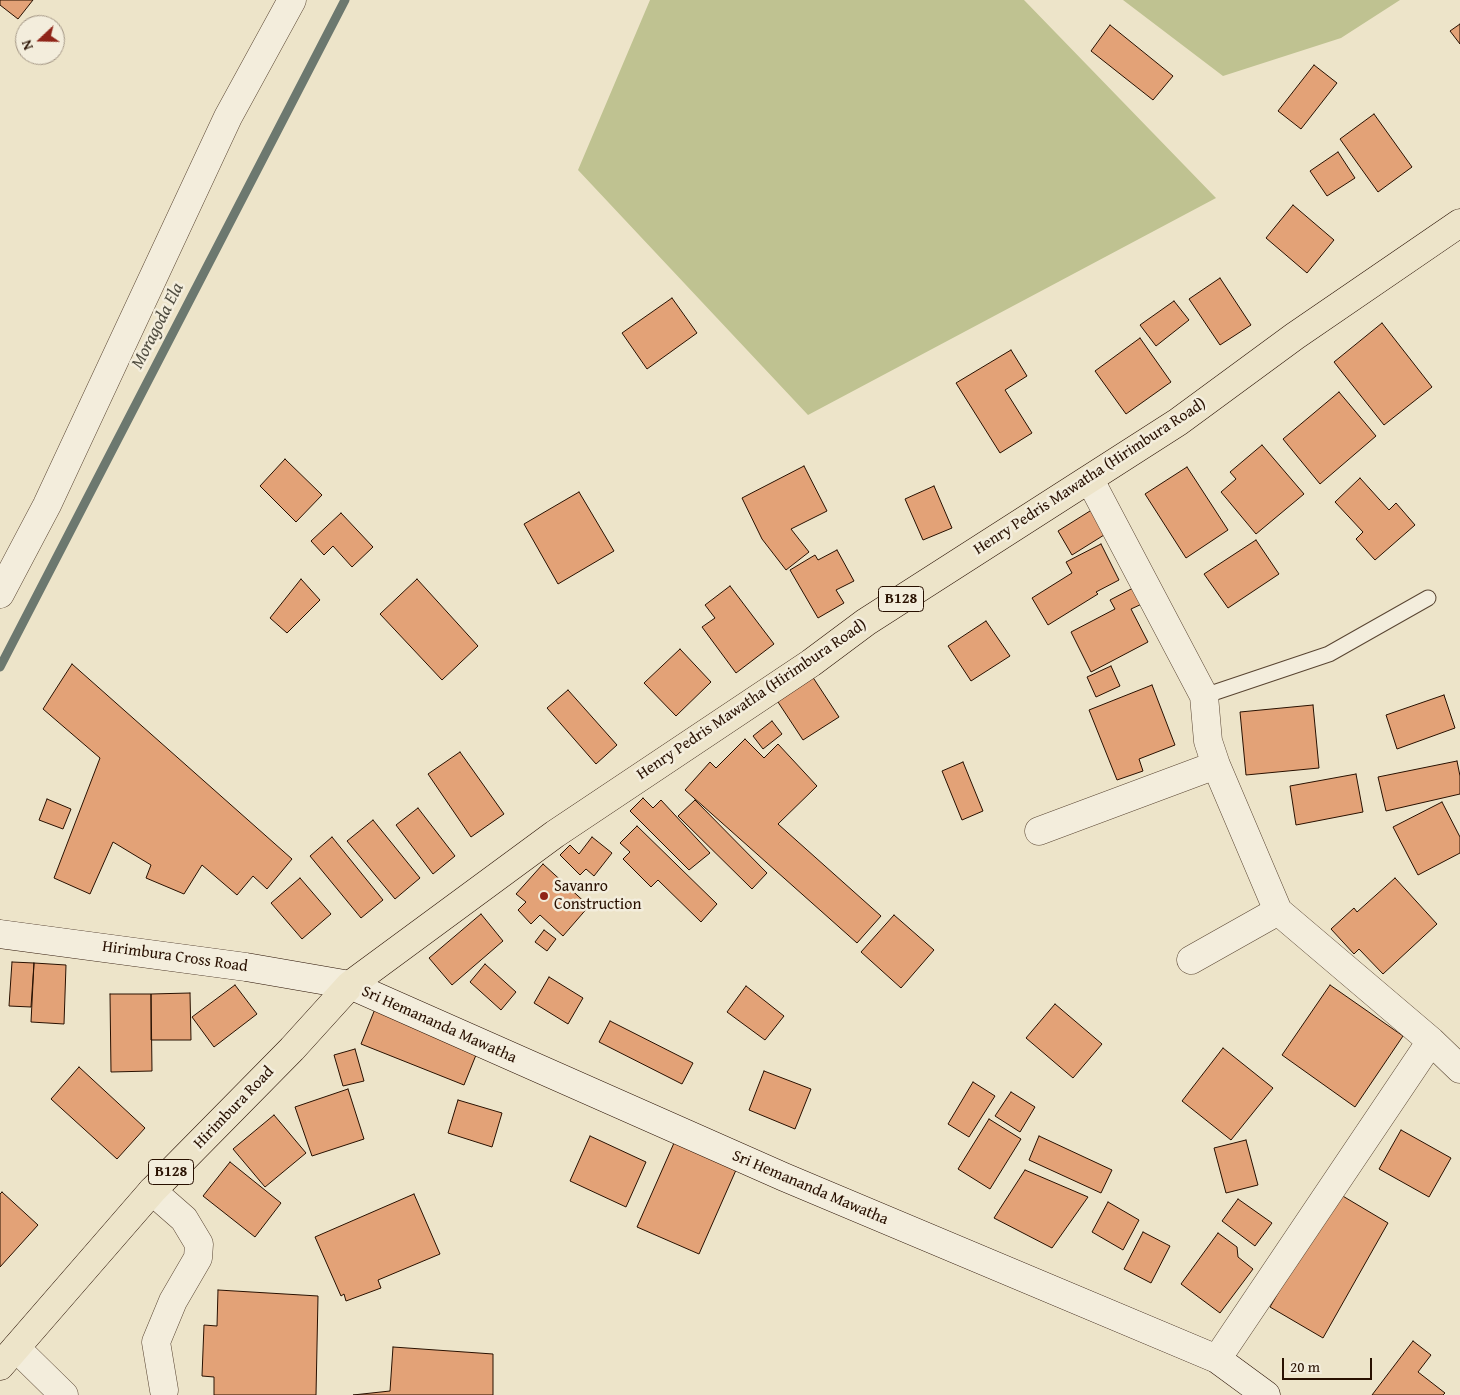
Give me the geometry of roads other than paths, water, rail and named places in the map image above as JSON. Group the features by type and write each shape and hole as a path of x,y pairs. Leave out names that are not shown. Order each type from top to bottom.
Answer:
{"main road":[{"name":"Henry Pedris Mawatha (Hirimbura Road)","path":"350,986 555,834 811,663 866,622 1178,422 1295,336 1460,223"},
{"name":"Hirimbura Road","path":"8,1357 152,1192 292,1049 350,986"}],"street":[{"path":"0,594 46,505 228,118 292,0"},
{"path":"1090,480 1204,696 1208,741 1216,765 1278,911 1431,1040 1460,1068"},
{"path":"1039,831 1216,765"},
{"path":"1191,960 1278,911"},
{"name":"Hirimbura Cross Road","path":"0,934 246,967 350,986"},
{"name":"Sri Hemananda Mawatha","path":"350,986 784,1177 1217,1359 1266,1395"},
{"path":"1217,1359 1431,1040"},
{"path":"152,1192 184,1219 199,1244 198,1258 173,1301 156,1342 164,1390"},
{"path":"8,1357 64,1395"}],"lane":[{"path":"1204,696 1329,654 1428,598"}],"waterway":[{"name":"Moragoda Ela","path":"0,667 345,0"}],"place":[{"name":"Savanro Construction","path":"544,896"}]}
